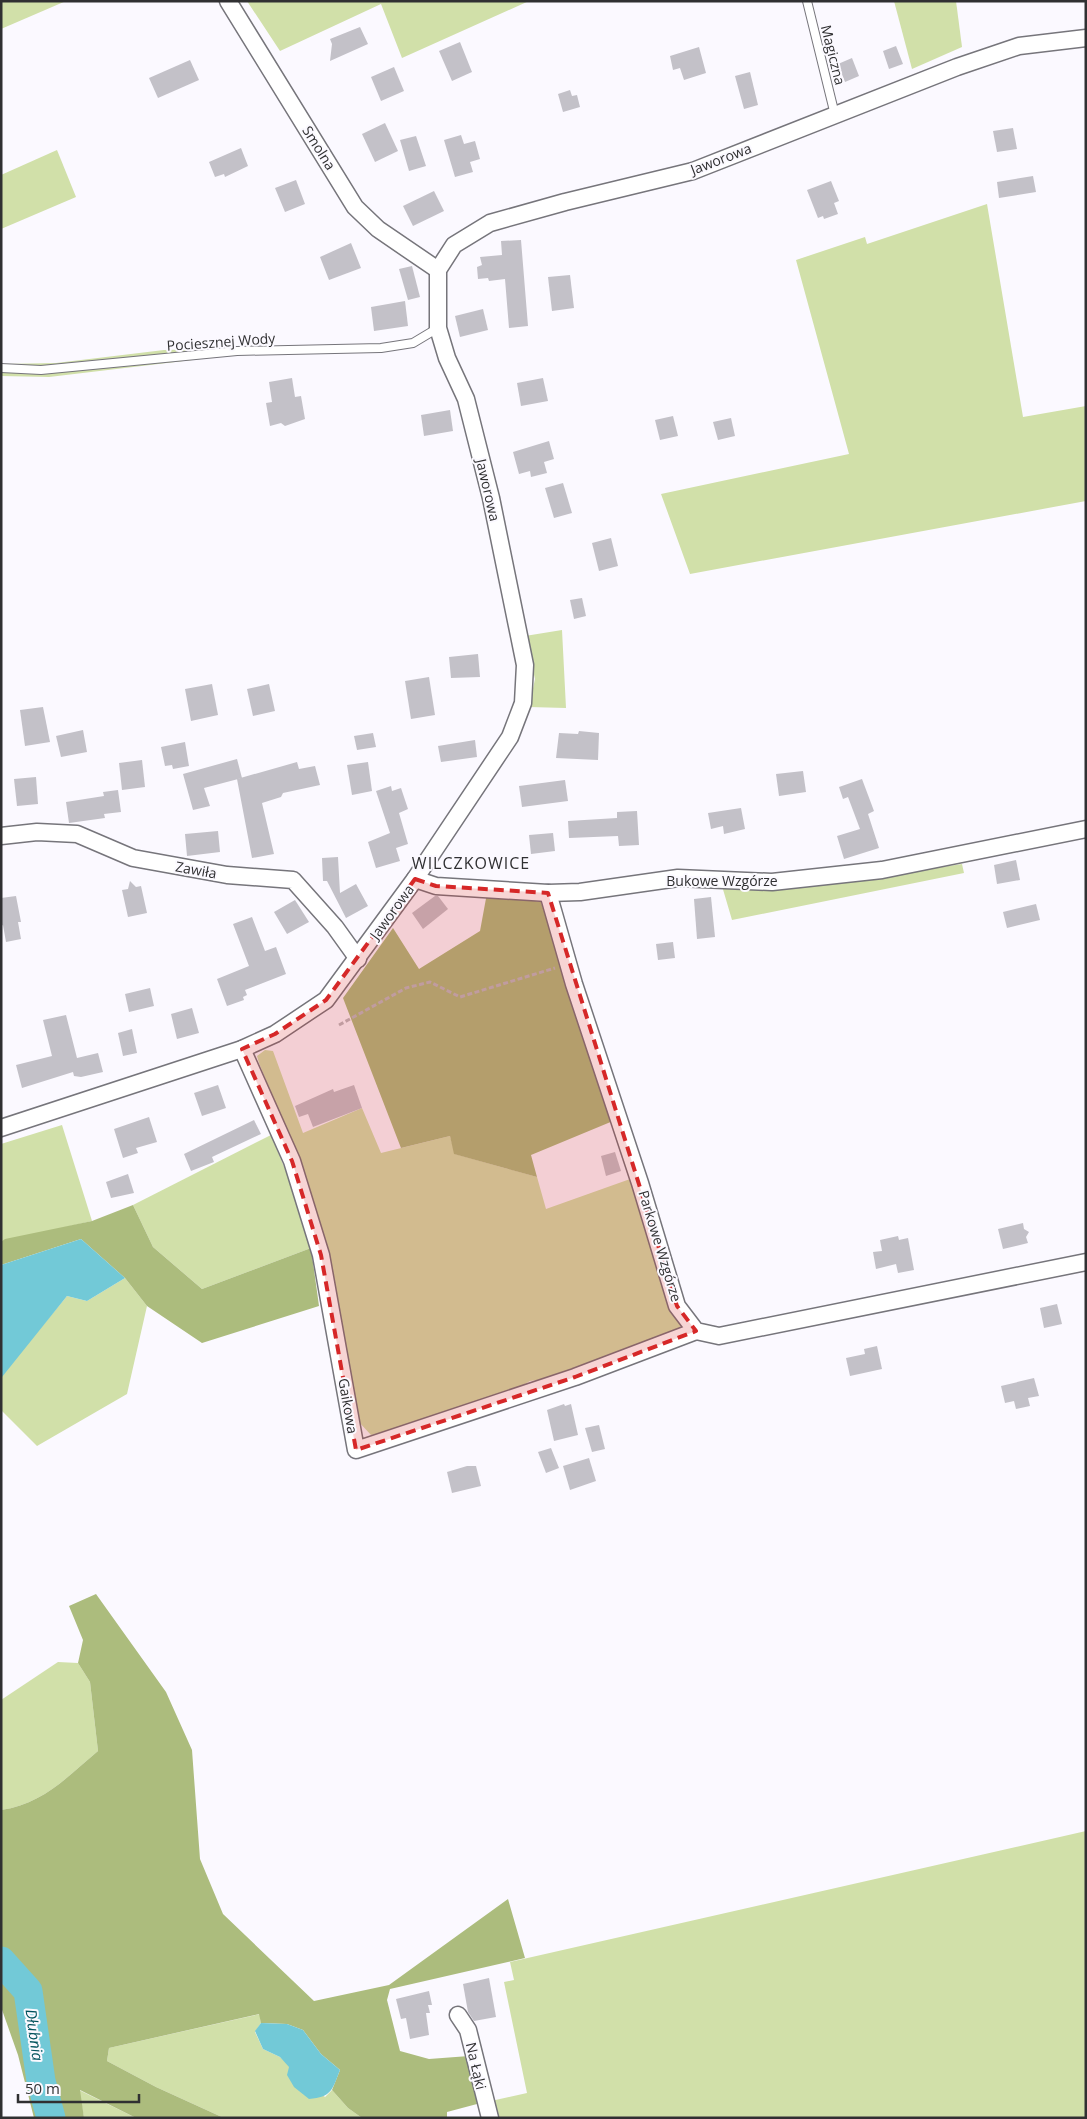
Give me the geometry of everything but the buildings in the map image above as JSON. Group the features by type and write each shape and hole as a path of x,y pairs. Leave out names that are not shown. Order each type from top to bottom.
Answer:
{"street":[{"name":"Smolna","path":"228,1 355,207 378,230 438,270"},
{"name":"Jaworowa","path":"1,1128 242,1049 275,1034 326,1000 416,880 510,737 523,704 525,665 491,498 466,400 448,358 438,328 438,270 454,245 490,224 565,202 693,171 957,67 1019,46 1086,38"},
{"name":"Bukowe Wzgórze","path":"416,880 436,886 548,893 580,892 678,878 772,882 882,870 1086,829"},
{"name":"Zawiła","path":"1,836 37,832 77,834 133,858 227,875 293,880 335,927 358,959"},
{"name":"Parkowe Wzgórze","path":"548,893 568,964 640,1183 677,1306 696,1331"},
{"name":"Gaikowa","path":"242,1049 292,1162 321,1255 356,1450 575,1377 696,1331"},
{"path":"696,1331 719,1336 1086,1262"},
{"name":"Na Łąki","path":"458,2015 468,2030 490,2118"}],"lane":[{"name":"Magiczna","path":"807,1 835,115"},
{"name":"Pociesznej Wody","path":"1,368 41,370 237,351 381,348 413,344 438,328"}],"path":[{"path":"339,1025 406,988 430,982 460,997 568,964"}],"highlighted area":[{"path":"415,879 436,886 548,893 677,1306 696,1331 575,1377 356,1450 321,1255 292,1161 242,1049 275,1034 326,1000"}],"green space":[{"path":"1,1 66,1 1,29"},
{"path":"247,1 529,1 402,58 381,4 280,51"},
{"path":"894,1 956,1 962,47 912,69"},
{"path":"57,150 76,197 1,229 1,175"},
{"path":"987,204 1023,417 1086,406 1086,501 690,574 661,494 849,454 796,260 865,237 867,244"},
{"path":"206,349 209,358 49,377 1,376 1,364 56,363 164,350"},
{"path":"562,630 566,708 529,707 535,679 525,636"},
{"path":"962,864 964,873 732,920 722,886 855,880"},
{"path":"487,893 541,902 613,1121 531,1155 537,1177 454,1154 450,1136 401,1148 343,998 393,928 419,969 480,931"},
{"path":"265,1050 273,1051 303,1133 362,1108 381,1153 450,1136 455,1154 537,1177 546,1209 633,1178 661,1273 681,1328 558,1377 530,1381 513,1391 393,1432 371,1435 358,1421 324,1249 305,1176 257,1056"},
{"path":"62,1125 92,1221 1,1242 1,1144"},
{"path":"271,1135 298,1201 311,1248 202,1289 153,1247 133,1205"},
{"path":"133,1205 153,1247 202,1289 311,1248 319,1306 202,1343 147,1306 125,1278 81,1239 1,1265 1,1242 5,1239 92,1221"},
{"path":"125,1278 147,1306 127,1394 37,1446 1,1410 1,1376 67,1296 87,1301"},
{"path":"96,1594 166,1692 192,1750 200,1859 223,1914 314,2001 389,1985 508,1899 525,1958 390,1989 387,2000 400,2051 429,2059 469,2056 477,2104 447,2112 447,2118 362,2118 348,2108 332,2090 340,2070 321,2054 303,2030 287,2024 261,2023 259,2014 109,2048 107,2061 156,2087 224,2118 136,2118 80,2090 84,2118 34,2118 18,2055 1,2007 1,1810 16,1807 42,1796 65,1780 98,1751 90,1682 78,1663 83,1640 69,1606"},
{"path":"58,1662 78,1663 90,1682 98,1751 65,1780 42,1796 16,1807 1,1810 1,1700"},
{"path":"1086,1831 1086,2118 496,2118 491,2101 527,2093 504,1982 514,1980 510,1962"},
{"path":"260,2014 261,2023 255,2032 263,2049 280,2057 325,2097 332,2090 348,2108 362,2118 224,2118 156,2087 107,2061 109,2048"},
{"path":"79,2090 136,2118 84,2118"}],"water":[{"path":"81,1239 125,1278 87,1301 67,1296 2,1377 1,1265"},
{"path":"261,2023 287,2024 303,2030 321,2054 340,2070 333,2087 327,2094 309,2099 294,2087 287,2075 289,2067 280,2057 263,2049 255,2031"}],"waterway":[{"name":"Dłubnia","path":"1,1961 28,1991 41,2081 51,2118"}],"district":[{"name":"WILCZKOWICE","path":"471,863"}]}
